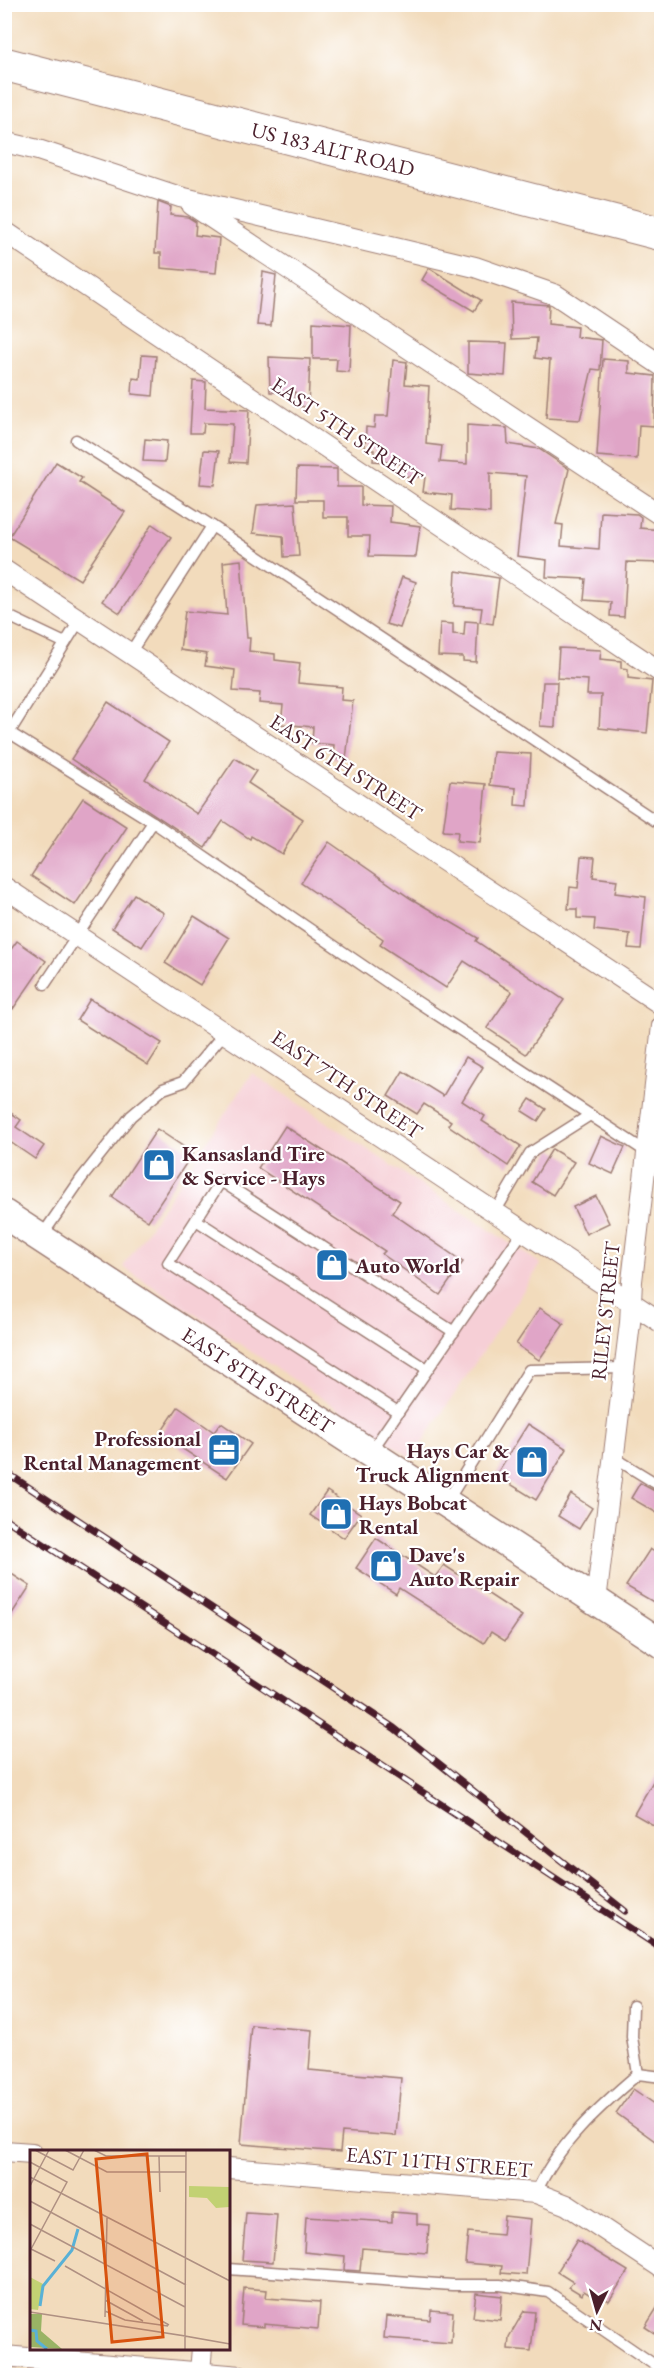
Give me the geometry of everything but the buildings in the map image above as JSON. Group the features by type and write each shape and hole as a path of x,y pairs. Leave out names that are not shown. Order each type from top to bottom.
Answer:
{"highway":[{"name":"US 183 ALT ROAD","path":"4,64 662,234"}],"main road":[{"name":"EAST 8TH STREET","path":"4,1214 662,1644"}],"street":[{"path":"4,142 38,150 180,197 475,267 556,295 662,366"},
{"path":"180,197 662,516"},
{"name":"EAST 5TH STREET","path":"4,231 662,673"},
{"name":"EAST 6TH STREET","path":"4,570 81,618 130,653 662,1005"},
{"name":"EAST 7TH STREET","path":"4,887 226,1031 662,1323"},
{"name":"RILEY STREET","path":"596,1601 631,1303 654,1157 662,1026"},
{"path":"4,2151 30,2153"},
{"name":"EAST 11TH STREET","path":"230,2168 536,2193 567,2205 662,2268"},
{"path":"200,2372 202,2350"},
{"path":"4,2356 62,2355 242,2376"}],"lane":[{"path":"76,440 212,526 662,825"},
{"path":"130,653 212,526"},
{"path":"4,614 65,643"},
{"path":"81,618 7,737 153,822 387,982 654,1157"},
{"path":"45,984 153,822"},
{"path":"41,1238 81,1179 131,1116 163,1089 183,1083 226,1031"},
{"path":"495,1212 530,1153 590,1116"},
{"path":"398,1412 168,1263 220,1181 454,1332"},
{"path":"196,1220 428,1369"},
{"path":"370,1453 523,1231"},
{"path":"446,1503 529,1370 624,1368"},
{"path":"613,1457 662,1487"},
{"path":"633,2006 632,2037 638,2073"},
{"path":"638,2073 662,2077"},
{"path":"536,2193 545,2174 598,2108 638,2073"},
{"path":"230,2269 500,2286 548,2292 662,2370"}],"shaded area":[{"name":"Auto World","path":"252,1073 541,1264 412,1458 123,1267"}],"railway":[{"path":"4,1471 394,1728 625,1911"},
{"path":"4,1518 662,1949"}],"place":[{"name":"Kansasland Tire & Service - Hays","path":"159,1165"},
{"name":"Auto World","path":"332,1265"},
{"name":"Professional Rental Management","path":"224,1450"},
{"name":"Hays Car & Truck Alignment","path":"532,1462"},
{"name":"Hays Bobcat Rental","path":"336,1514"},
{"name":"Dave's Auto Repair","path":"386,1566"}]}
